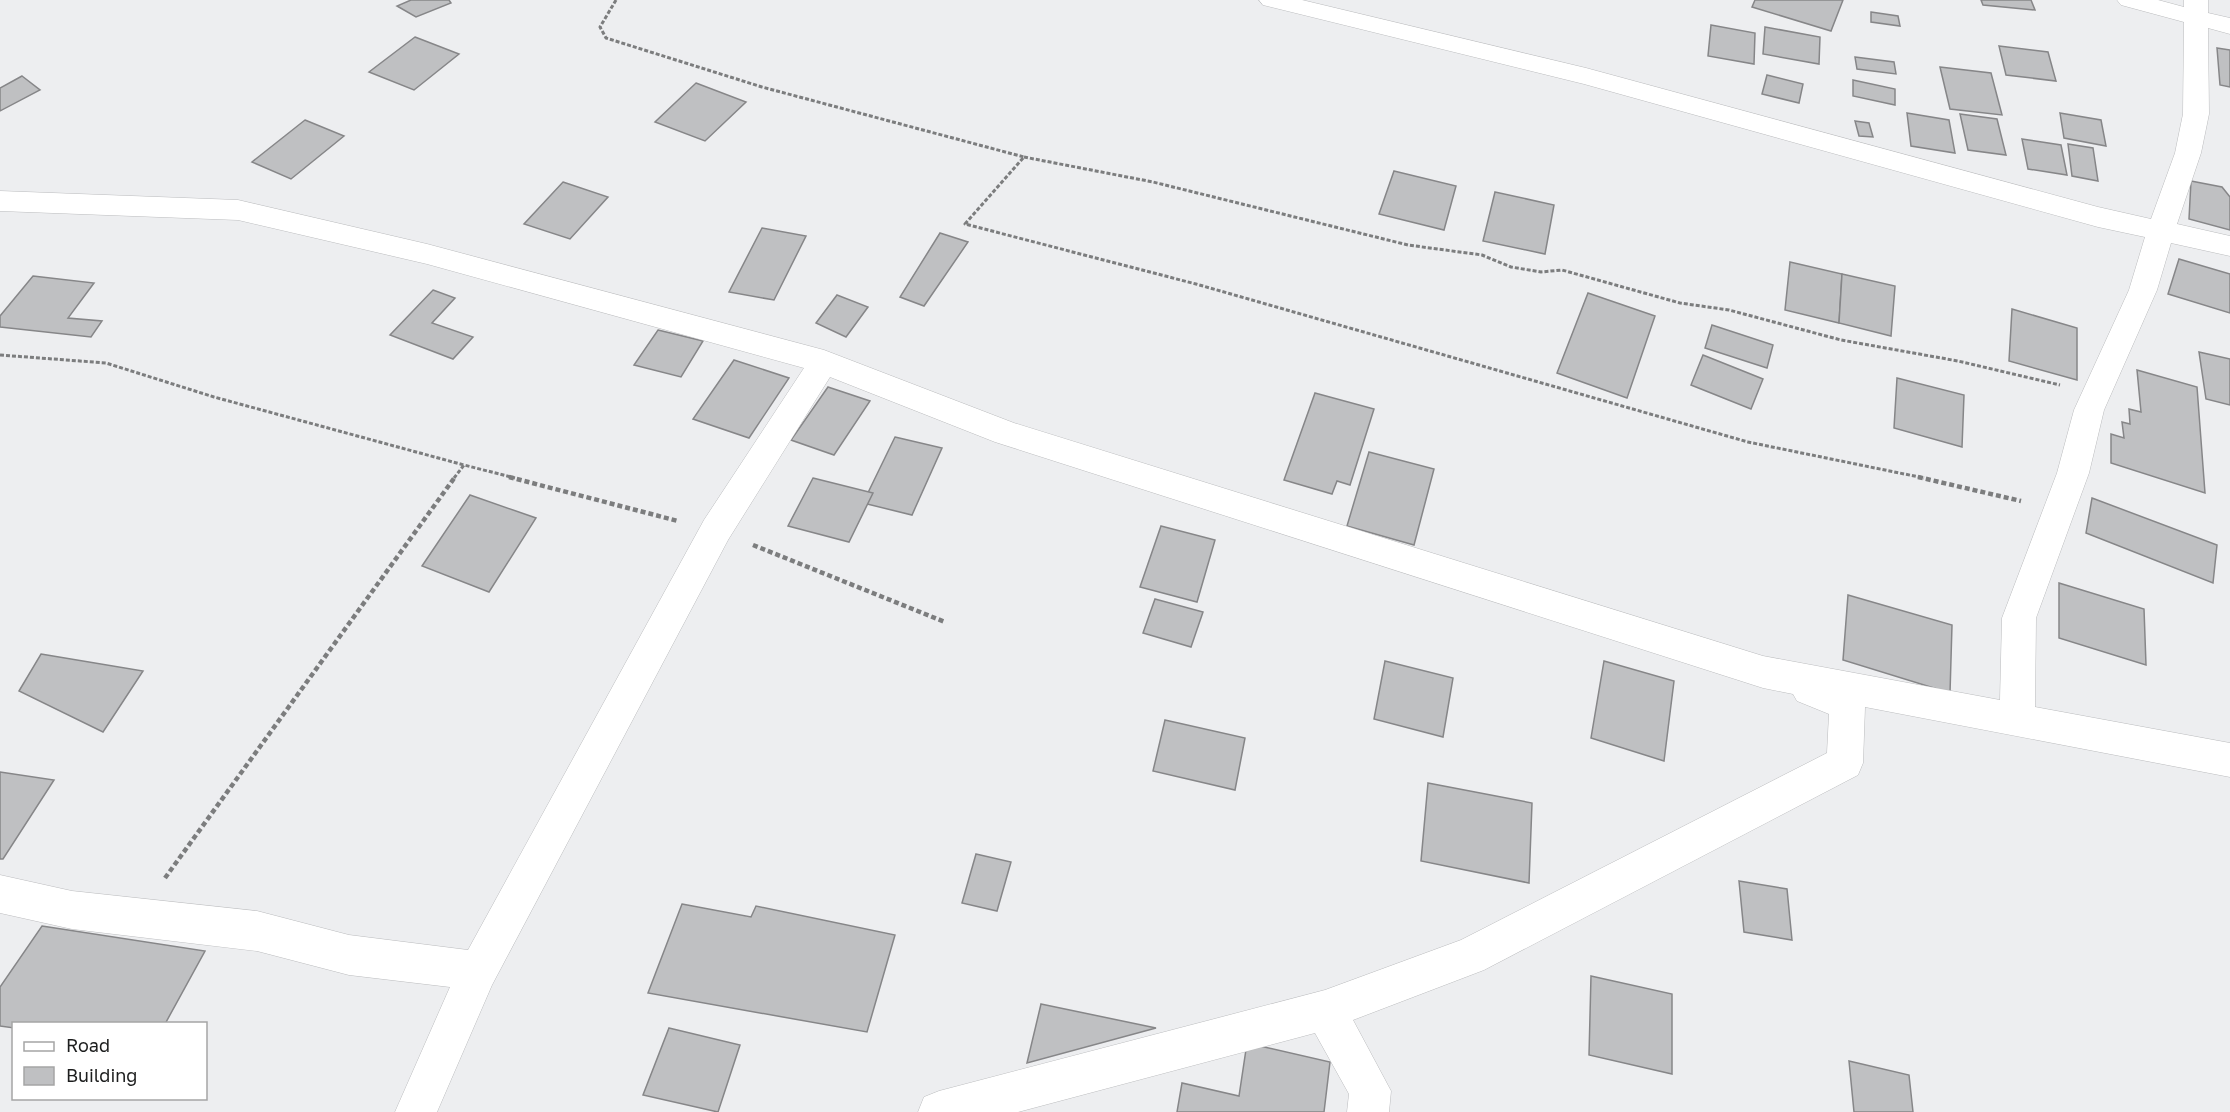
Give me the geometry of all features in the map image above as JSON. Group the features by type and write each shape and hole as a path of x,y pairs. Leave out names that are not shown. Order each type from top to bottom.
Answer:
{"street":[{"path":"1270,0 1586,76 2098,217 2230,246"},
{"path":"2129,0 2196,8 2230,26"},
{"path":"2017,719 2019,618 2059,510 2096,393 2143,290 2188,153 2196,114 2196,8"},
{"path":"0,201 237,210 427,254 824,362 1006,433 1763,672 1846,705 1845,763 1470,956 1325,1010 939,1112"},
{"path":"416,1112 478,971 716,531 824,362"},
{"path":"1763,672 2230,760"},
{"path":"0,894 72,910 257,931 349,955 478,971"},
{"path":"1325,1010 1370,1091 1368,1112"}],"path":[{"path":"616,0 600,27 606,38 762,87 1024,157 1153,182 1408,245 1482,255 1510,267 1541,272 1562,270 1680,303 1729,310 1841,340 1958,361 2096,393"},
{"path":"1024,157 965,224 1196,285 1748,442 1880,468 2059,510"},
{"path":"0,355 106,363 214,398 716,531 945,622"},
{"path":"137,916 464,465"}],"building":[{"path":"411,0 449,0 451,3 416,17 397,6"},
{"path":"1755,0 1843,0 1831,31 1752,7"},
{"path":"1981,0 2031,0 2035,10 1983,5"},
{"path":"1871,12 1898,16 1900,26 1871,22"},
{"path":"1711,25 1755,33 1754,64 1708,56"},
{"path":"1765,27 1820,37 1819,64 1763,54"},
{"path":"415,37 459,54 414,90 369,72"},
{"path":"1999,46 2048,52 2056,81 2006,75"},
{"path":"2217,48 2230,50 2230,87 2220,85"},
{"path":"1855,57 1894,62 1896,74 1857,69"},
{"path":"1940,67 1991,73 2002,115 1950,109"},
{"path":"1767,75 1803,84 1799,103 1762,94"},
{"path":"22,76 40,90 0,111 0,88"},
{"path":"1853,80 1895,89 1895,105 1853,96"},
{"path":"696,83 746,102 705,141 655,122"},
{"path":"1907,113 1949,120 1955,153 1911,146"},
{"path":"2060,113 2101,120 2106,146 2064,138"},
{"path":"1960,114 1997,119 2006,155 1968,150"},
{"path":"305,120 344,136 291,179 252,162"},
{"path":"1855,121 1869,123 1873,137 1859,136"},
{"path":"2022,139 2061,145 2067,175 2028,169"},
{"path":"2068,144 2093,148 2098,181 2072,176"},
{"path":"1394,171 1456,186 1444,230 1379,214"},
{"path":"2191,181 2222,187 2230,197 2230,230 2189,219"},
{"path":"563,182 608,197 570,239 524,224"},
{"path":"1495,192 1554,205 1545,254 1483,241"},
{"path":"762,228 806,236 774,300 729,292"},
{"path":"940,233 968,242 924,306 900,297"},
{"path":"2179,259 2230,274 2230,313 2168,294"},
{"path":"1790,262 1842,274 1839,323 1785,310"},
{"path":"1842,274 1895,286 1891,336 1839,323"},
{"path":"33,276 94,283 68,318 102,321 91,337 0,327 0,316"},
{"path":"433,290 455,298 432,323 473,337 453,359 390,335"},
{"path":"1588,293 1655,316 1627,398 1557,373"},
{"path":"837,295 868,307 846,337 816,323"},
{"path":"2012,309 2077,328 2077,380 2009,361"},
{"path":"1712,325 1773,345 1767,368 1705,348"},
{"path":"658,330 703,341 681,377 634,365"},
{"path":"2199,352 2230,359 2230,405 2206,399"},
{"path":"1703,355 1763,379 1751,409 1691,385"},
{"path":"734,360 789,378 749,438 693,419"},
{"path":"2137,370 2197,387 2205,493 2111,463 2111,434 2124,438 2122,422 2130,424 2129,409 2141,412"},
{"path":"1897,378 1964,395 1962,447 1894,428"},
{"path":"828,387 870,401 834,455 791,440"},
{"path":"1315,393 1374,409 1350,485 1337,481 1332,494 1284,480"},
{"path":"895,437 942,448 912,515 863,503"},
{"path":"1369,452 1434,469 1414,545 1347,526"},
{"path":"813,478 873,493 849,542 788,526"},
{"path":"470,495 536,518 489,592 422,566"},
{"path":"2092,498 2217,545 2213,583 2086,533"},
{"path":"1161,526 1215,540 1197,602 1140,587"},
{"path":"2059,583 2144,609 2146,665 2059,638"},
{"path":"1848,595 1952,625 1950,693 1843,660"},
{"path":"1155,599 1203,612 1191,647 1143,633"},
{"path":"41,654 143,671 103,732 19,691"},
{"path":"1385,661 1453,678 1443,737 1374,719"},
{"path":"1604,661 1674,681 1664,761 1591,738"},
{"path":"1165,720 1245,738 1235,790 1153,771"},
{"path":"0,772 54,780 3,859 0,859"},
{"path":"1428,783 1532,803 1529,883 1421,861"},
{"path":"976,854 1011,862 997,911 962,903"},
{"path":"1739,881 1787,889 1792,940 1744,932"},
{"path":"682,904 751,917 756,906 895,935 867,1032 648,993"},
{"path":"42,926 205,951 166,1022 12,1022 12,1028 0,1026 0,987"},
{"path":"1591,976 1672,994 1672,1074 1589,1055"},
{"path":"1041,1004 1156,1028 1027,1063"},
{"path":"669,1028 740,1045 718,1112 643,1095"},
{"path":"1247,1043 1330,1062 1324,1112 1177,1112 1182,1083 1239,1096"},
{"path":"1849,1061 1909,1075 1913,1112 1854,1112"}]}
